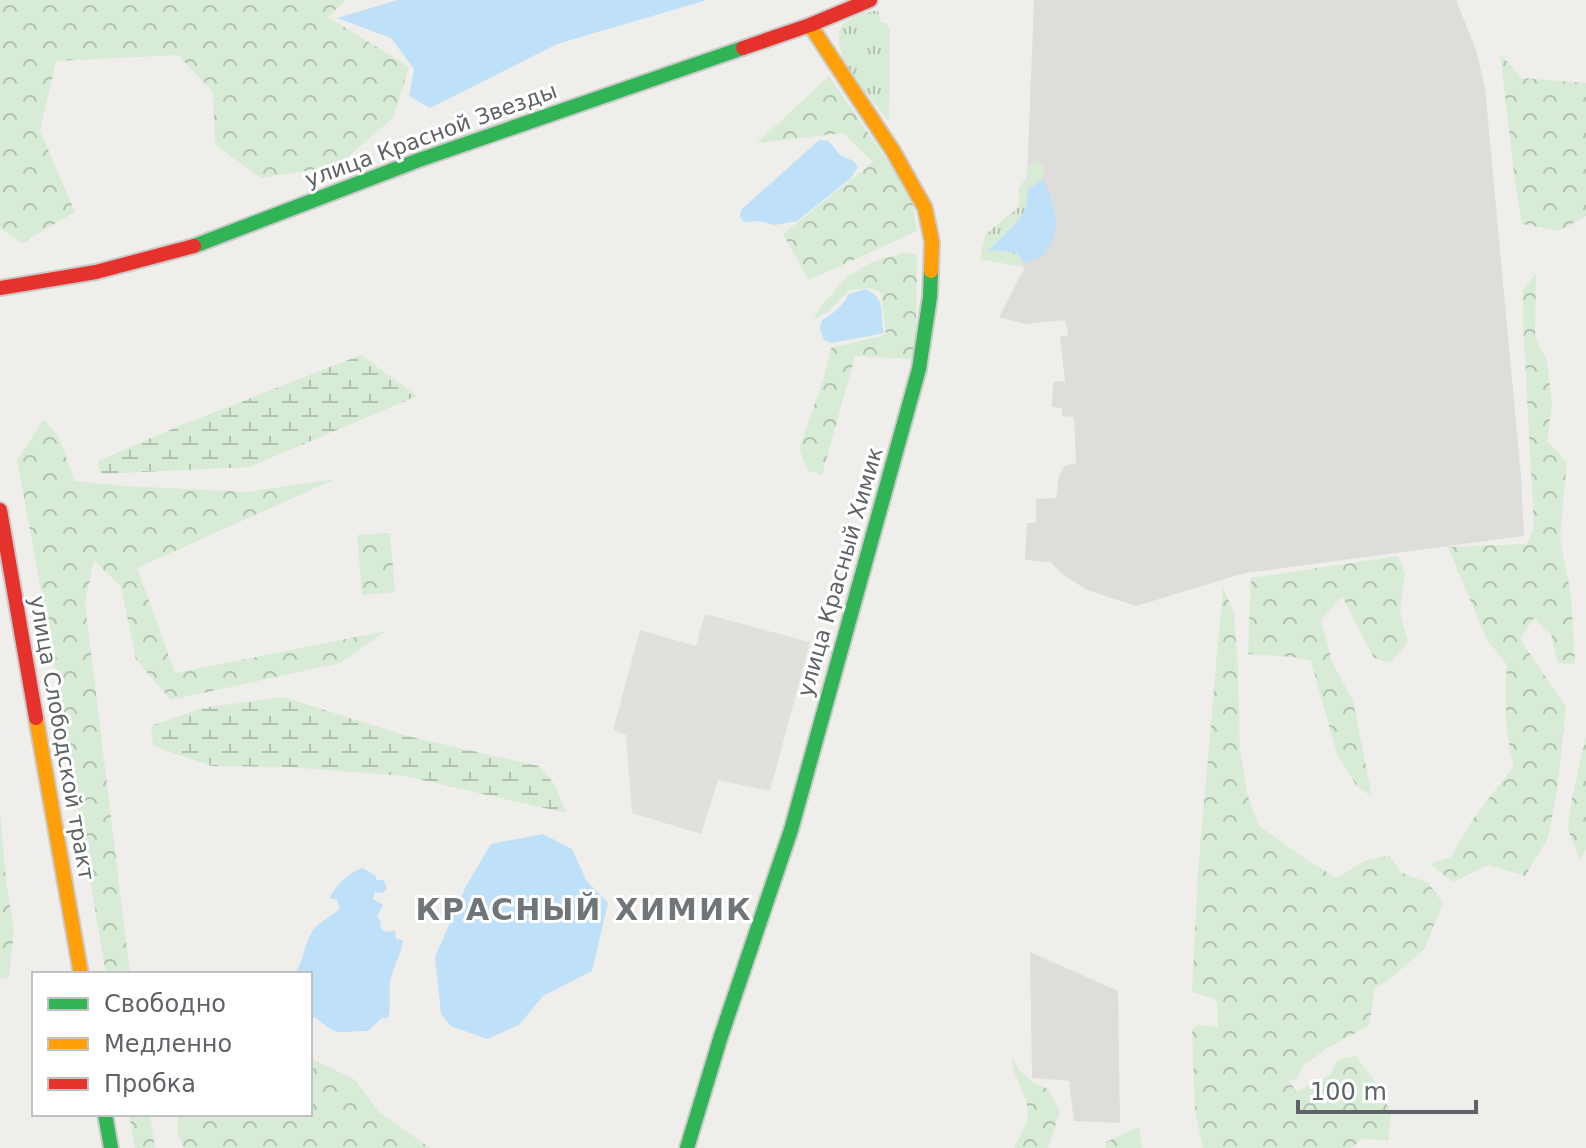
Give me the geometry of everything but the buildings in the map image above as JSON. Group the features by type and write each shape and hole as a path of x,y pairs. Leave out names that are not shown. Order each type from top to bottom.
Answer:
{"street":[{"name":"улица Красной Звезды","path":"0,288 96,272 177,251 419,160 810,25 870,0"},
{"name":"улица Красный Химик","path":"687,1148 721,1036 791,830 919,369 928,314 932,242 925,208 893,151 810,25"},
{"name":"улица Слободской тракт","path":"0,510 81,972"},
{"path":"105,1116 111,1148"}],"shaded area":[{"path":"1034,0 1456,0 1476,50 1485,88 1524,536 1245,573 1136,606 1090,591 1061,573 1051,562 1025,560 1027,523 1036,523 1036,499 1056,498 1059,475 1065,466 1076,463 1074,417 1062,416 1062,408 1052,407 1053,382 1065,381 1060,337 1068,335 1065,320 1025,324 999,317 1025,267 980,259 986,234 1019,207 1019,188 1027,177"},
{"path":"705,614 810,642 770,791 718,780 701,834 632,813 626,735 613,730 640,630 696,646"},
{"path":"1030,952 1118,991 1120,1123 1074,1121 1069,1081 1032,1078"}],"green space":[{"path":"0,0 346,0 328,17 409,67 393,118 337,166 261,178 215,145 213,92 178,55 56,61 40,131 75,212 22,243 0,228"},
{"path":"878,10 881,23 886,23 890,31 889,122 848,68 839,42 846,21"},
{"path":"1500,53 1521,78 1586,83 1586,216 1559,231 1522,224"},
{"path":"829,76 911,195 917,231 809,280 783,234 873,162 843,133 757,143"},
{"path":"1036,162 1042,164 1043,177 1028,189 1027,205 1020,219 989,251 1017,253 1025,267 980,259 986,234 1019,207 1019,188 1027,177 1028,167"},
{"path":"907,252 917,256 916,335 911,359 855,356 822,475 808,471 799,449 831,348 886,335 881,293 870,288 850,290 830,310 814,320 819,308 848,276 872,262"},
{"path":"1536,273 1535,338 1547,360 1552,403 1547,441 1567,462 1560,538 1571,595 1575,664 1558,663 1551,634 1534,618 1520,639 1566,707 1548,838 1525,876 1488,865 1453,882 1430,864 1451,857 1473,819 1514,766 1506,716 1507,665 1486,638 1448,547 1527,544 1534,527 1523,290"},
{"path":"361,355 417,396 249,467 100,474 98,461"},
{"path":"44,419 60,439 74,481 248,492 335,479 137,568 175,673 386,631 340,663 171,700 136,660 121,587 94,560 85,603 130,972 106,972 17,460"},
{"path":"390,533 395,592 362,595 357,535"},
{"path":"1398,556 1405,573 1400,612 1408,642 1390,663 1374,658 1342,596 1321,620 1332,662 1353,701 1372,797 1356,785 1337,754 1311,661 1248,654 1251,578"},
{"path":"1223,587 1234,613 1240,749 1247,793 1258,825 1337,878 1366,860 1390,856 1400,872 1428,883 1443,903 1424,950 1375,988 1369,1026 1329,1047 1304,1065 1297,1079 1289,1080 1296,1092 1330,1075 1337,1060 1356,1056 1376,1083 1391,1113 1388,1140 1361,1139 1352,1148 1203,1148 1195,1110 1192,1030 1198,1025 1218,1027 1217,1001 1192,990 1198,871"},
{"path":"283,697 407,736 539,766 555,785 566,813 405,776 289,767 212,766 153,746 151,726 202,708"},
{"path":"1586,735 1586,849 1580,861 1568,829"},
{"path":"0,811 14,930 9,977 0,979"},
{"path":"1012,1058 1019,1070 1048,1089 1060,1111 1048,1148 1014,1148 1028,1111"},
{"path":"312,1059 354,1079 379,1112 430,1148 184,1148 178,1135 178,1116 312,1116"},
{"path":"129,1116 150,1116 155,1148 135,1148"},
{"path":"1139,1127 1142,1148 1106,1148 1106,1142"}],"water":[{"path":"398,0 707,0 557,44 430,108 409,96 414,69 391,38 337,18"},
{"path":"819,140 829,141 840,155 853,161 858,167 851,178 797,221 775,225 759,221 744,222 740,217 741,210"},
{"path":"1042,180 1051,198 1056,225 1047,253 1027,263 1017,253 987,252 1020,219 1027,205 1028,189"},
{"path":"865,289 880,302 884,333 831,343 824,340 820,329 822,320 844,303 849,294"},
{"path":"543,834 572,849 586,880 608,903 592,971 543,996 519,1025 487,1039 451,1026 441,1014 435,957 466,886 491,844"},
{"path":"362,868 375,875 377,880 384,880 387,888 383,893 375,892 373,899 383,905 377,917 384,932 395,931 396,939 403,940 391,978 388,1018 382,1018 368,1031 340,1032 312,1018 312,972 295,972 313,930 340,908 337,900 329,898 351,873"}],"traffic: fast":[{"path":"194,246 419,160 743,48"},
{"path":"687,1148 721,1036 791,830 919,369 931,271"},
{"path":"105,1116 111,1148"}],"traffic: slow":[{"path":"810,25 893,151 925,208 932,242 931,271"},
{"path":"36,718 81,972"}],"traffic: jam":[{"path":"743,48 870,0"},
{"path":"0,288 96,272 194,246"},
{"path":"0,510 36,718"}],"district":[{"name":"КРАСНЫЙ ХИМИК","path":"584,909"}]}
